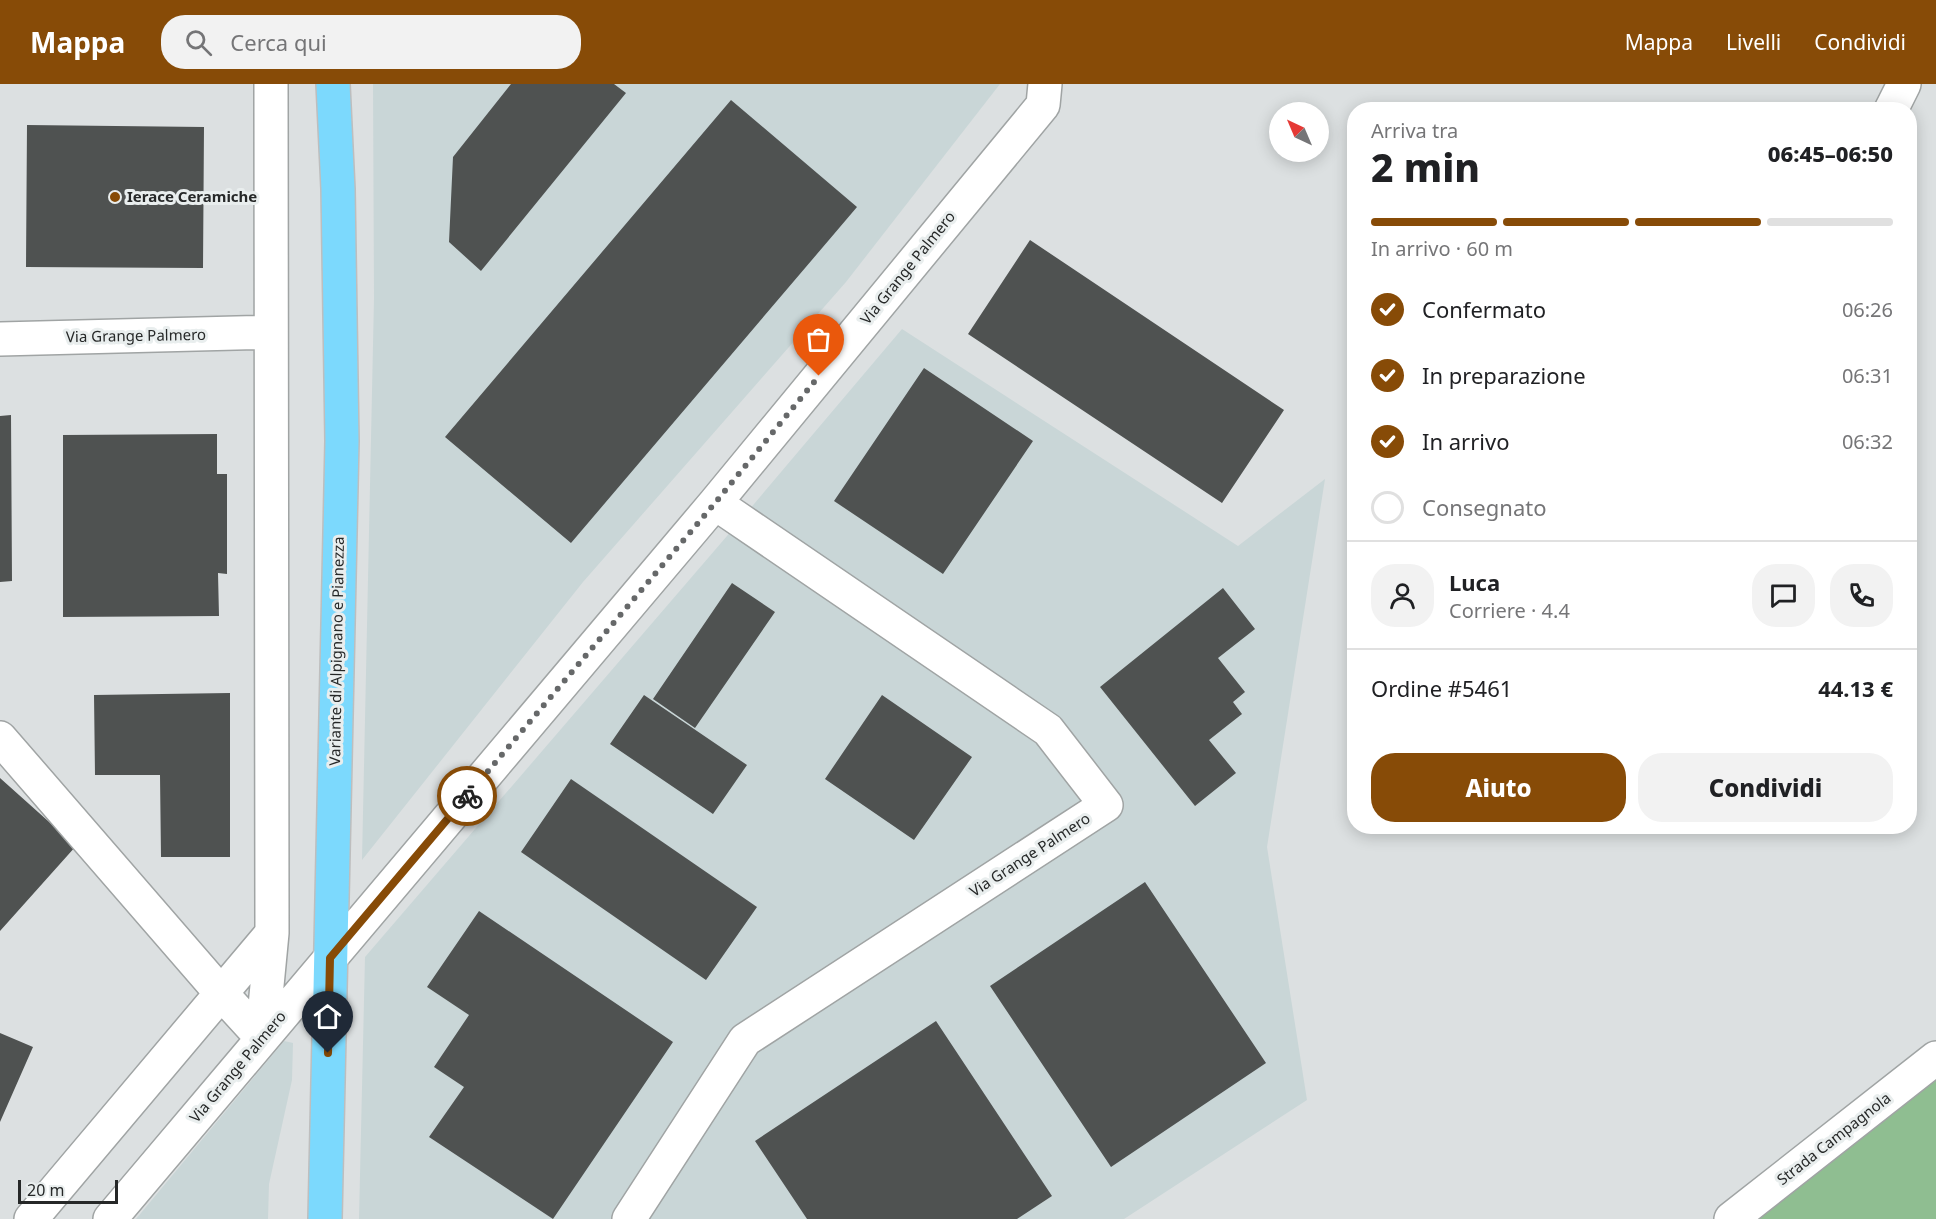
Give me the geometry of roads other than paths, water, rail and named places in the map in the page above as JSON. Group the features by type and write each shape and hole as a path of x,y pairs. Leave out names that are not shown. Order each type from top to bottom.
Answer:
{"main road":[{"name":"Variante di Alpignano e Pianezza","path":"325,1219 342,441 338,200 333,84"}],"street":[{"path":"262,1038 272,933 271,84"},
{"name":"Via Grange Palmero","path":"110,1219 715,503 1042,105 1045,84"},
{"path":"1895,102 1904,84"},
{"name":"Via Grange Palmero","path":"0,339 271,332"},
{"name":"Via Grange Palmero","path":"628,1219 745,1040 1106,805 1048,730 715,503"},
{"path":"0,738 262,1038"},
{"path":"31,1219 272,933"},
{"name":"Strada Campagnola","path":"1731,1219 1936,1058"}],"place":[{"name":"Ierace Ceramiche","path":"115,197"}]}
